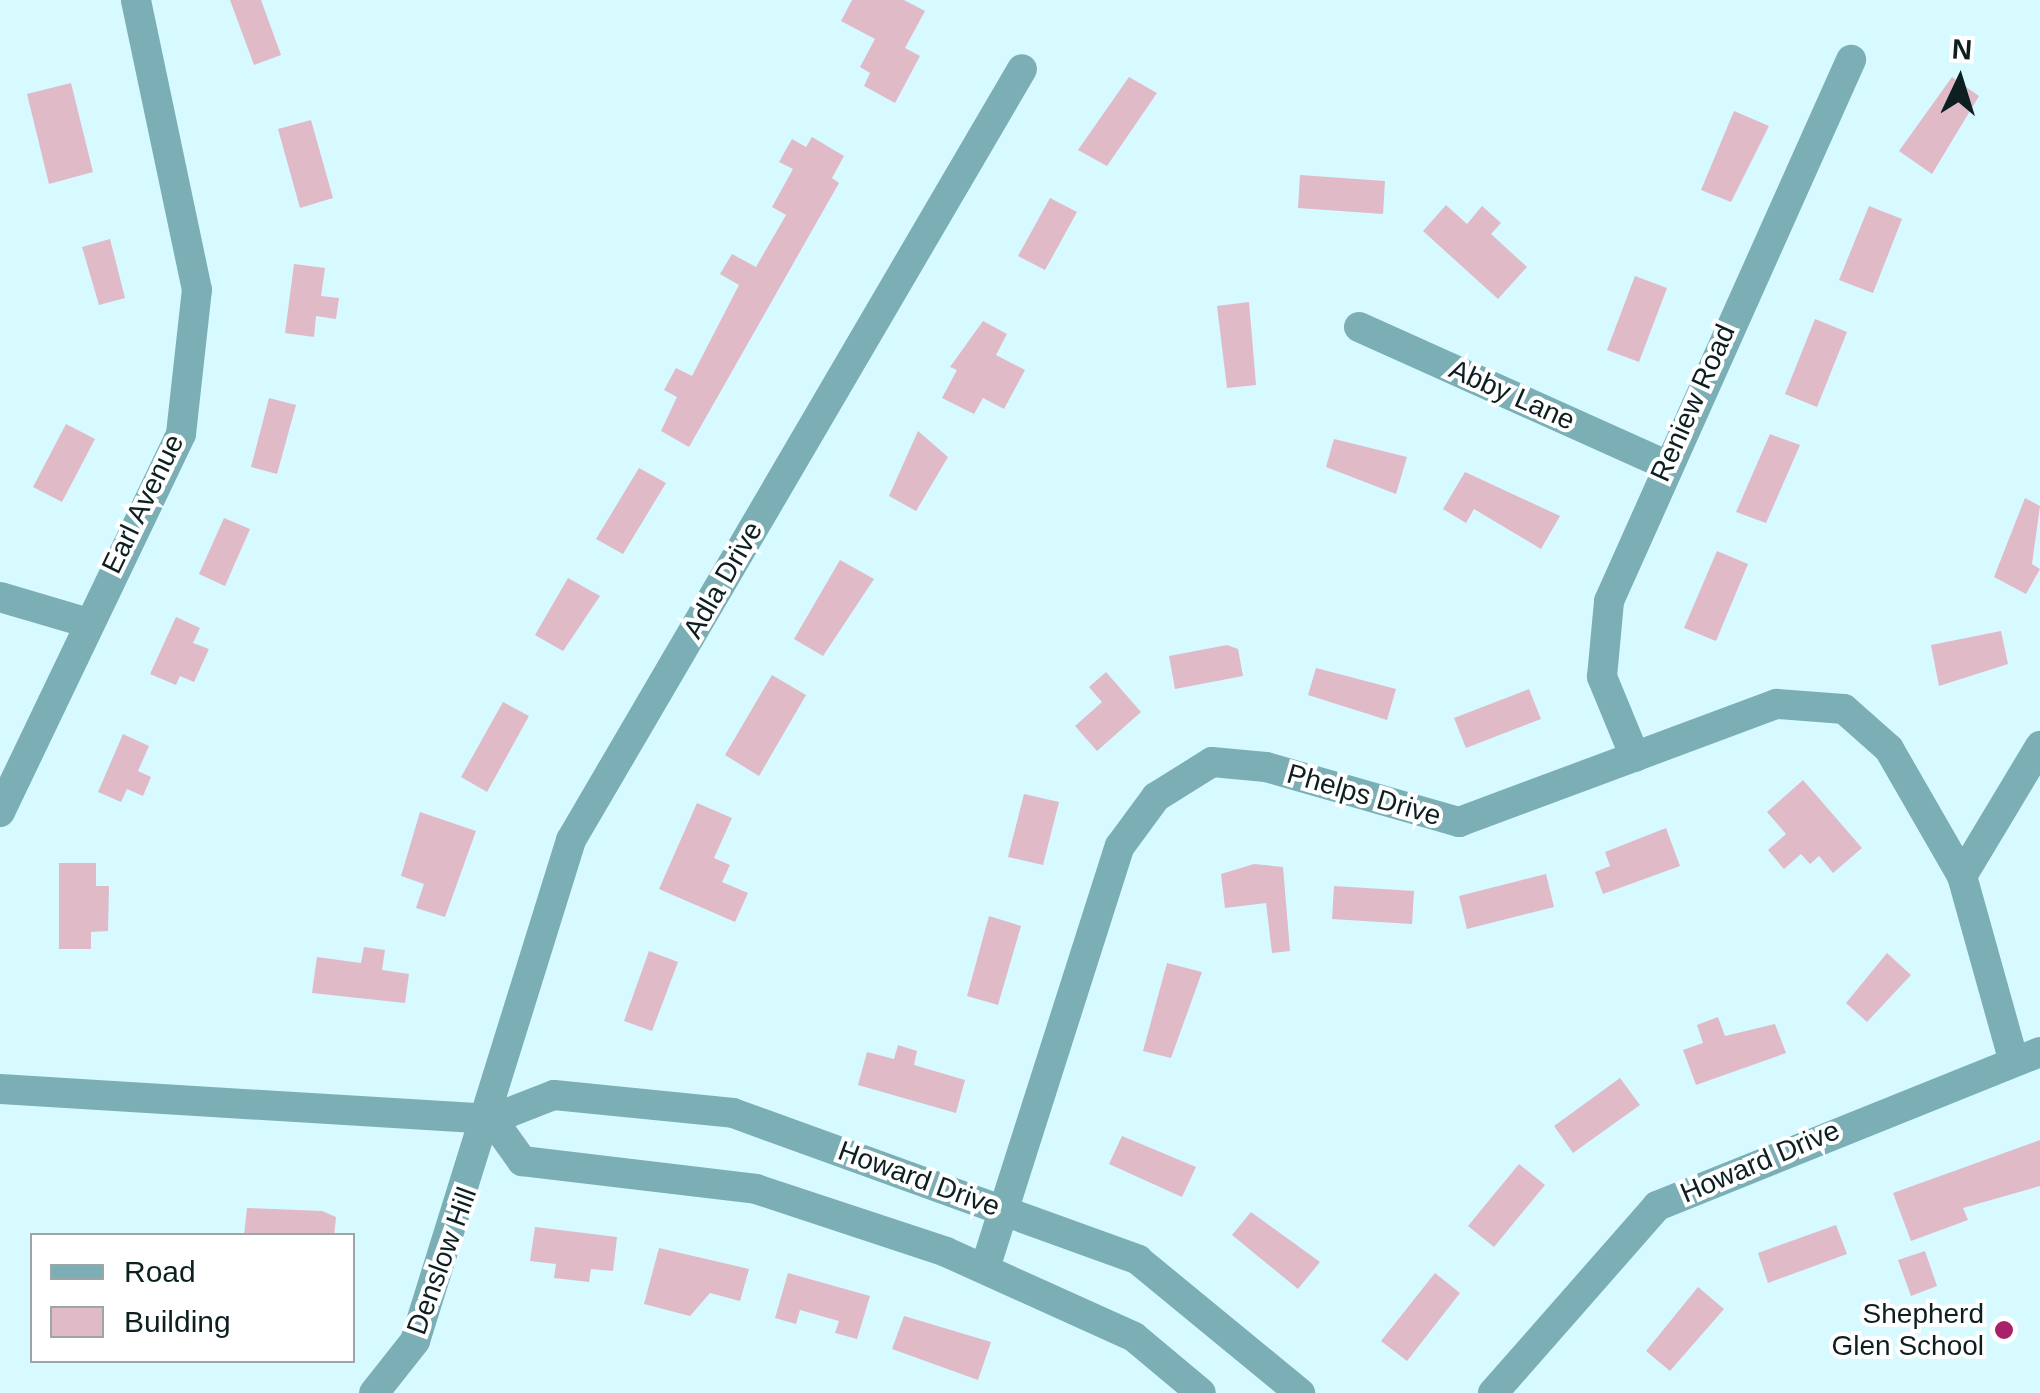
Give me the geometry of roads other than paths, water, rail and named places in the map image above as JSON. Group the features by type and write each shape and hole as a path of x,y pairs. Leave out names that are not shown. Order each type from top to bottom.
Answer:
{"street":[{"name":"Earl Avenue","path":"0,812 85,622 181,434 196,290 136,0"},
{"name":"Reniew Road","path":"1635,757 1602,677 1609,601 1664,464 1851,60"},
{"name":"Adla Drive","path":"492,1119 571,840 1022,69"},
{"name":"Abby Lane","path":"1359,326 1664,464"},
{"path":"0,597 85,622"},
{"name":"Phelps Drive","path":"986,1268 1120,846 1156,796 1212,762 1266,767 1459,822 1777,704 1844,709 1890,749 1962,876 2027,1057"},
{"path":"1962,876 2040,746"},
{"name":"Howard Drive","path":"1494,1393 1657,1206 2027,1057"},
{"name":"Howard Drive","path":"0,1088 492,1119 554,1095 733,1112 1138,1260 1300,1393"},
{"path":"492,1119 522,1160 756,1189 986,1268 1134,1337 1201,1393"},
{"name":"Denslow Hill","path":"374,1393 415,1341 492,1119"}],"place":[{"name":"Shepherd Glen School","path":"2004,1330"}]}
